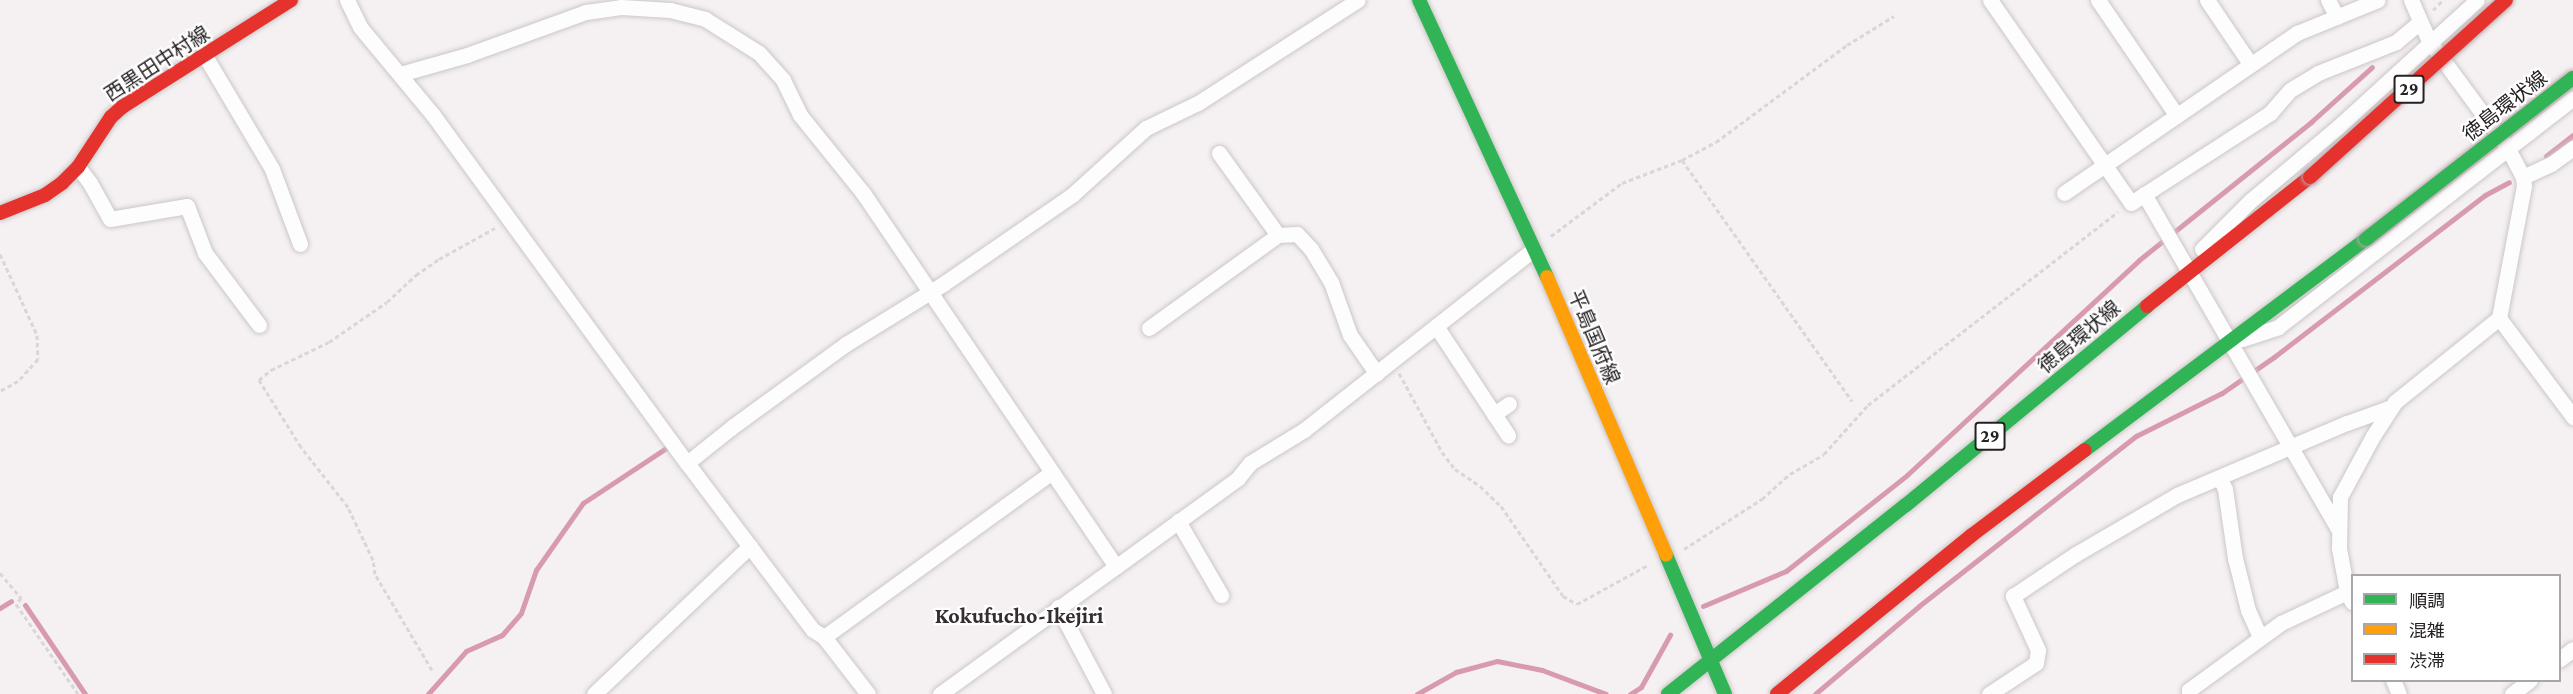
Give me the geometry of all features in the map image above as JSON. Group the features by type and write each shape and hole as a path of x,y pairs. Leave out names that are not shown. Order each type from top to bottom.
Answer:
{"main road":[{"name":"西黒田中村線","path":"0,213 45,195 78,167 111,117 122,107 291,0"},
{"name":"平島国府線","path":"1419,0 1565,316 1709,661 1725,694"},
{"name":"徳島環状線","path":"1668,694 1916,498 2188,272 2310,177 2506,0"},
{"name":"徳島環状線","path":"1778,694 1972,535 2232,342 2573,78"}],"street":[{"path":"347,0 360,27 400,74 511,219 687,464 813,630 824,636 868,694"},
{"path":"687,464 732,427 846,344 930,291 1072,195 1146,128 1198,103 1358,0"},
{"path":"1990,0 2104,165 2138,198 2168,238 2232,342 2339,530"},
{"path":"2098,0 2177,116"},
{"path":"2207,0 2251,65"},
{"path":"2328,0 2337,17"},
{"path":"2064,193 2297,33 2378,0"},
{"path":"1989,694 2036,663 2038,650 2013,596 2076,554 2177,495 2347,423 2391,407 2499,318 2524,186 2523,177 2507,147 2429,41 2411,0"},
{"path":"2188,272 2202,249 2250,201 2338,127 2429,41 2477,0"},
{"path":"400,74 467,55 586,12 630,7 670,10 705,19 759,53 783,80 800,115 863,193 1116,566"},
{"path":"2138,198 2270,112 2290,90 2319,73 2396,42 2420,21"},
{"path":"205,56 272,169 300,244"},
{"path":"2232,342 2278,327 2573,98"},
{"path":"2523,177 2552,165 2573,148"},
{"path":"1219,153 1278,235"},
{"path":"78,167 90,183 110,219 187,206 205,253 259,325"},
{"path":"1149,328 1278,235 1297,234 1311,249 1330,282 1350,334 1377,374"},
{"path":"940,694 1238,478 1250,463 1304,430 1533,250"},
{"path":"2499,318 2573,417"},
{"path":"1436,327 1508,435"},
{"path":"1494,414 1509,404"},
{"path":"2189,694 2190,690 2282,623 2350,597 2338,548 2340,496 2391,407"},
{"path":"824,636 1052,472"},
{"path":"2220,478 2225,489 2237,568 2248,610 2260,637"},
{"path":"1178,521 1221,595"},
{"path":"594,694 750,546"},
{"path":"1058,607 1104,694"},
{"path":"2512,694 2529,682"}],"path":[{"path":"1533,250 1622,183 1682,160 1716,142 1847,45 1893,16"},
{"path":"1682,160 1852,401"},
{"path":"1391,362 1405,380 1442,452 1455,469 1480,486 1501,506 1563,596 1577,604 1665,556 1679,552 1762,499 1790,474 1824,454 1869,405 2138,198"},
{"path":"432,670 375,574 373,560 348,507 301,447 259,380 271,370 329,342 387,302 416,275 511,219"},
{"path":"0,254 37,335 38,358 18,381 0,391"},
{"path":"0,573 21,598 16,604 78,694"}],"waterway":[{"path":"1703,606 1786,571 1907,475 2139,260 2311,122 2372,67"},
{"path":"2546,156 2573,135"},
{"path":"1815,694 1919,606 2136,436 2222,393 2274,357 2485,195 2509,182"},
{"path":"428,694 466,651 502,635 521,613 536,570 583,503 666,448"},
{"path":"0,608 11,601"},
{"path":"25,605 85,694"},
{"path":"1630,694 1641,687 1670,635"},
{"path":"1417,694 1456,672 1497,661 1542,670 1606,694"}],"traffic: fast":[{"path":"1419,0 1547,277"},
{"path":"2366,239 2573,78"},
{"path":"2085,450 2366,239"},
{"path":"1668,694 1906,505 2147,306"},
{"path":"1666,555 1725,694"}],"traffic: slow":[{"path":"1547,277 1666,555"}],"traffic: jam":[{"path":"0,213 45,195 62,183 78,167 111,117 122,107 291,0"},
{"path":"2310,177 2506,0"},
{"path":"2147,306 2310,177"},
{"path":"1777,694 1972,535 2085,450"}],"district":[{"name":"Kokufucho-Ikejiri","path":"1019,616"}]}
